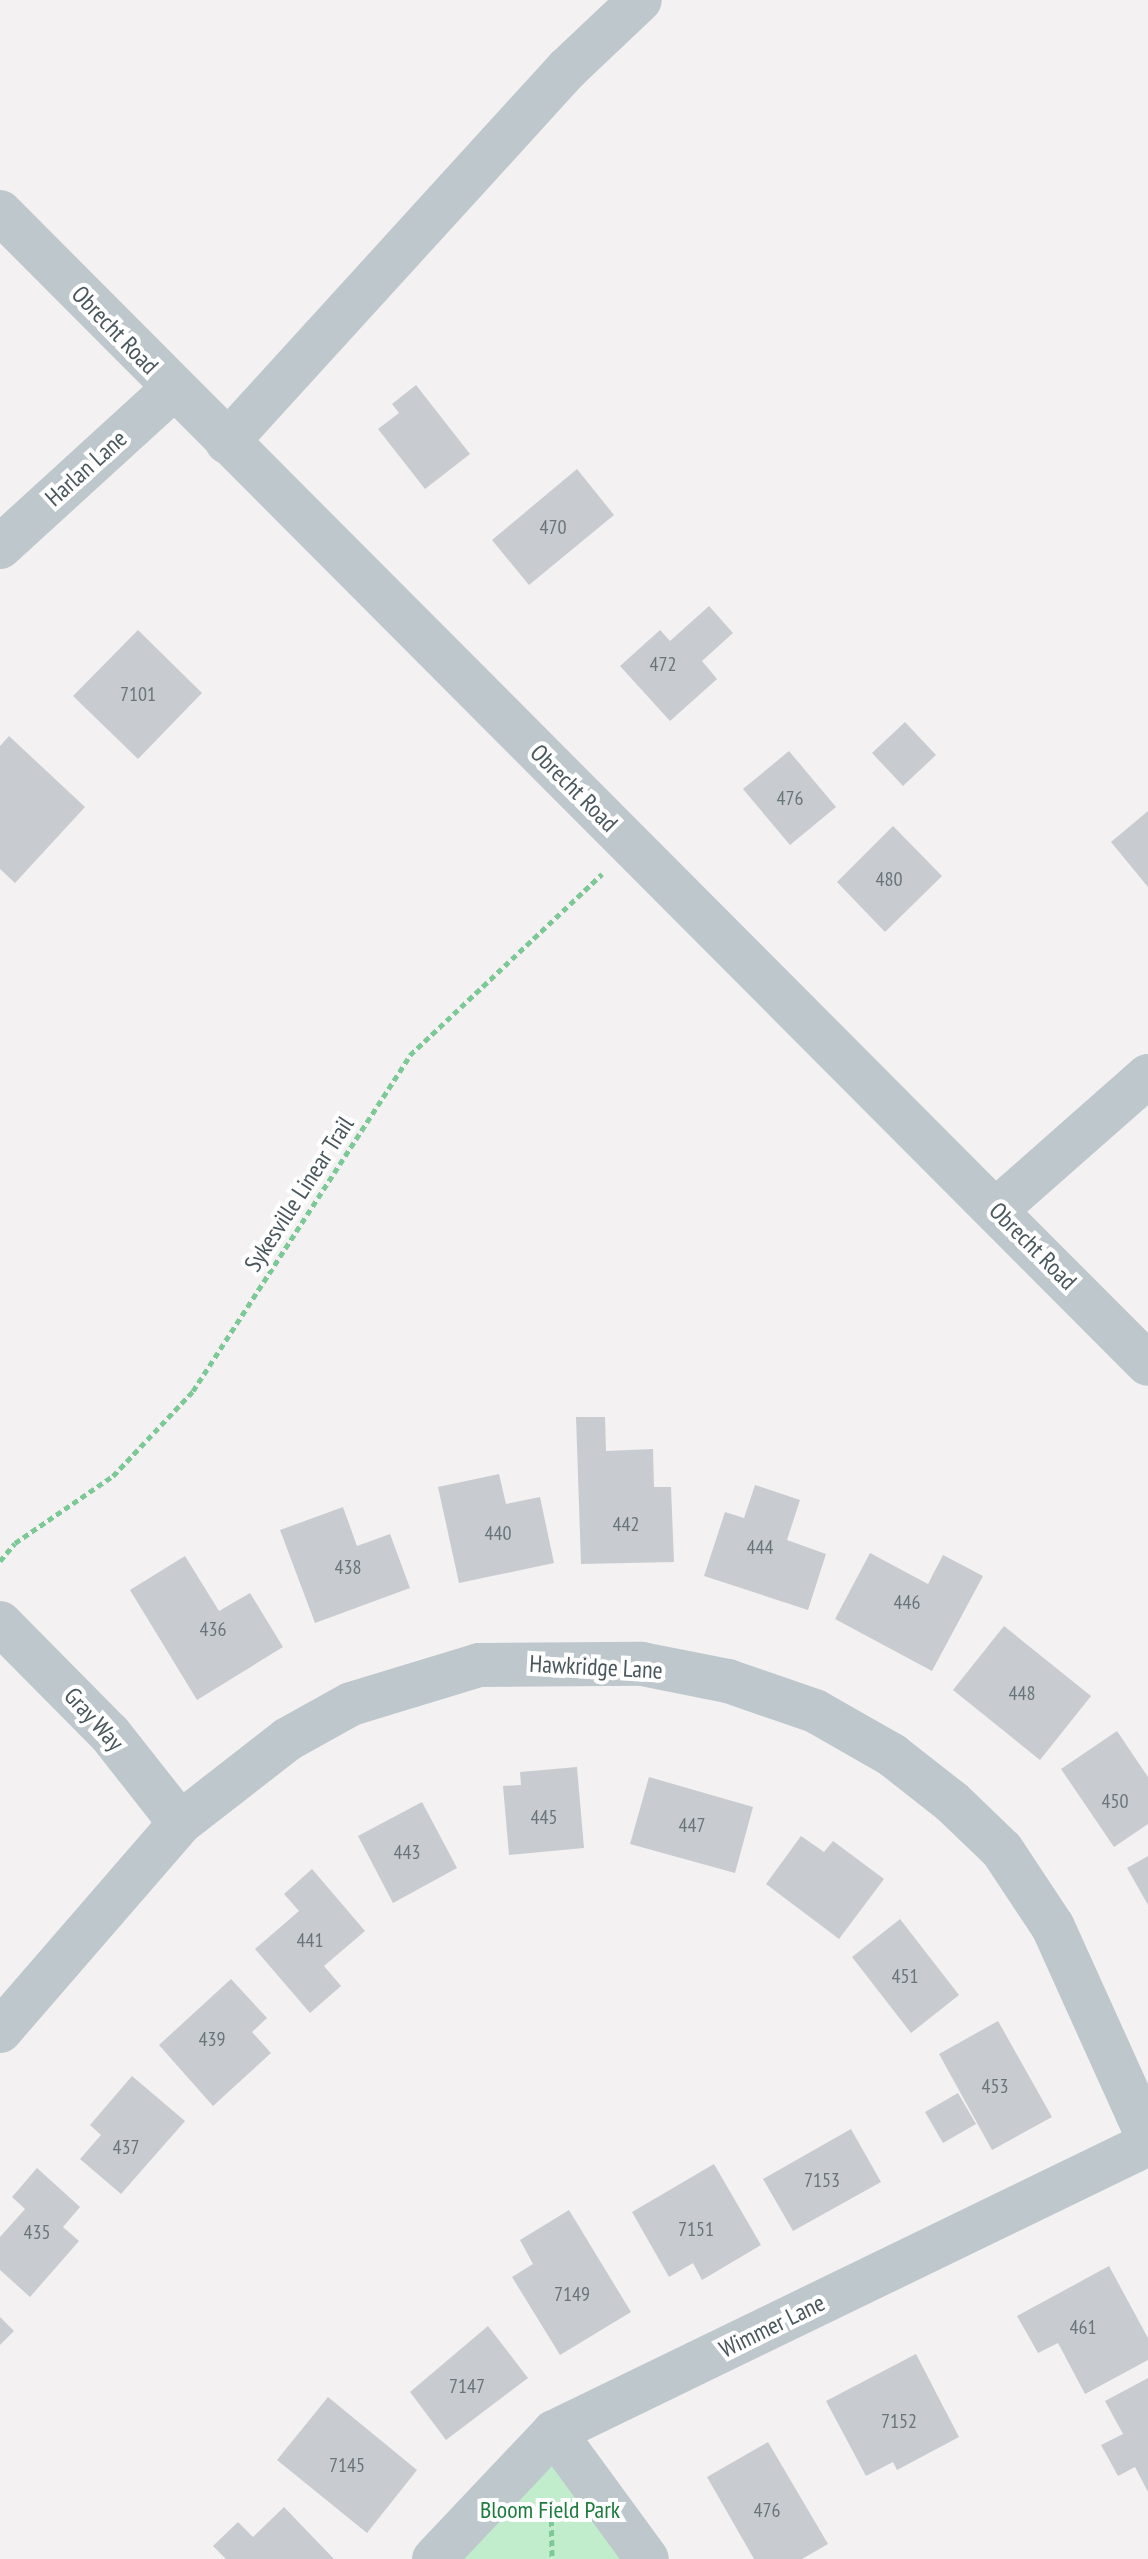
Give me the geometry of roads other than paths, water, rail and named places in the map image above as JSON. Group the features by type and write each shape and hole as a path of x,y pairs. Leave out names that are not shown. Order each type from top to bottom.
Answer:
{"street":[{"path":"227,442 567,69 640,0"},
{"name":"Obrecht Road","path":"0,212 173,389 997,1209 1148,1364"},
{"name":"Harlan Lane","path":"0,547 173,389"},
{"path":"997,1209 1148,1076"},
{"name":"Gray Way","path":"0,1623 110,1734 180,1823"},
{"name":"Hawkridge Lane","path":"0,2031 180,1823 288,1739 351,1704 415,1681 479,1665 558,1660 642,1664 728,1681 815,1711 892,1755 1002,1850 1053,1927 1148,2137"},
{"name":"Wimmer Lane","path":"434,2559 554,2432 1148,2144"},
{"path":"554,2432 647,2559"}],"park label":[{"name":"Bloom Field Park","path":"550,2510"}]}
